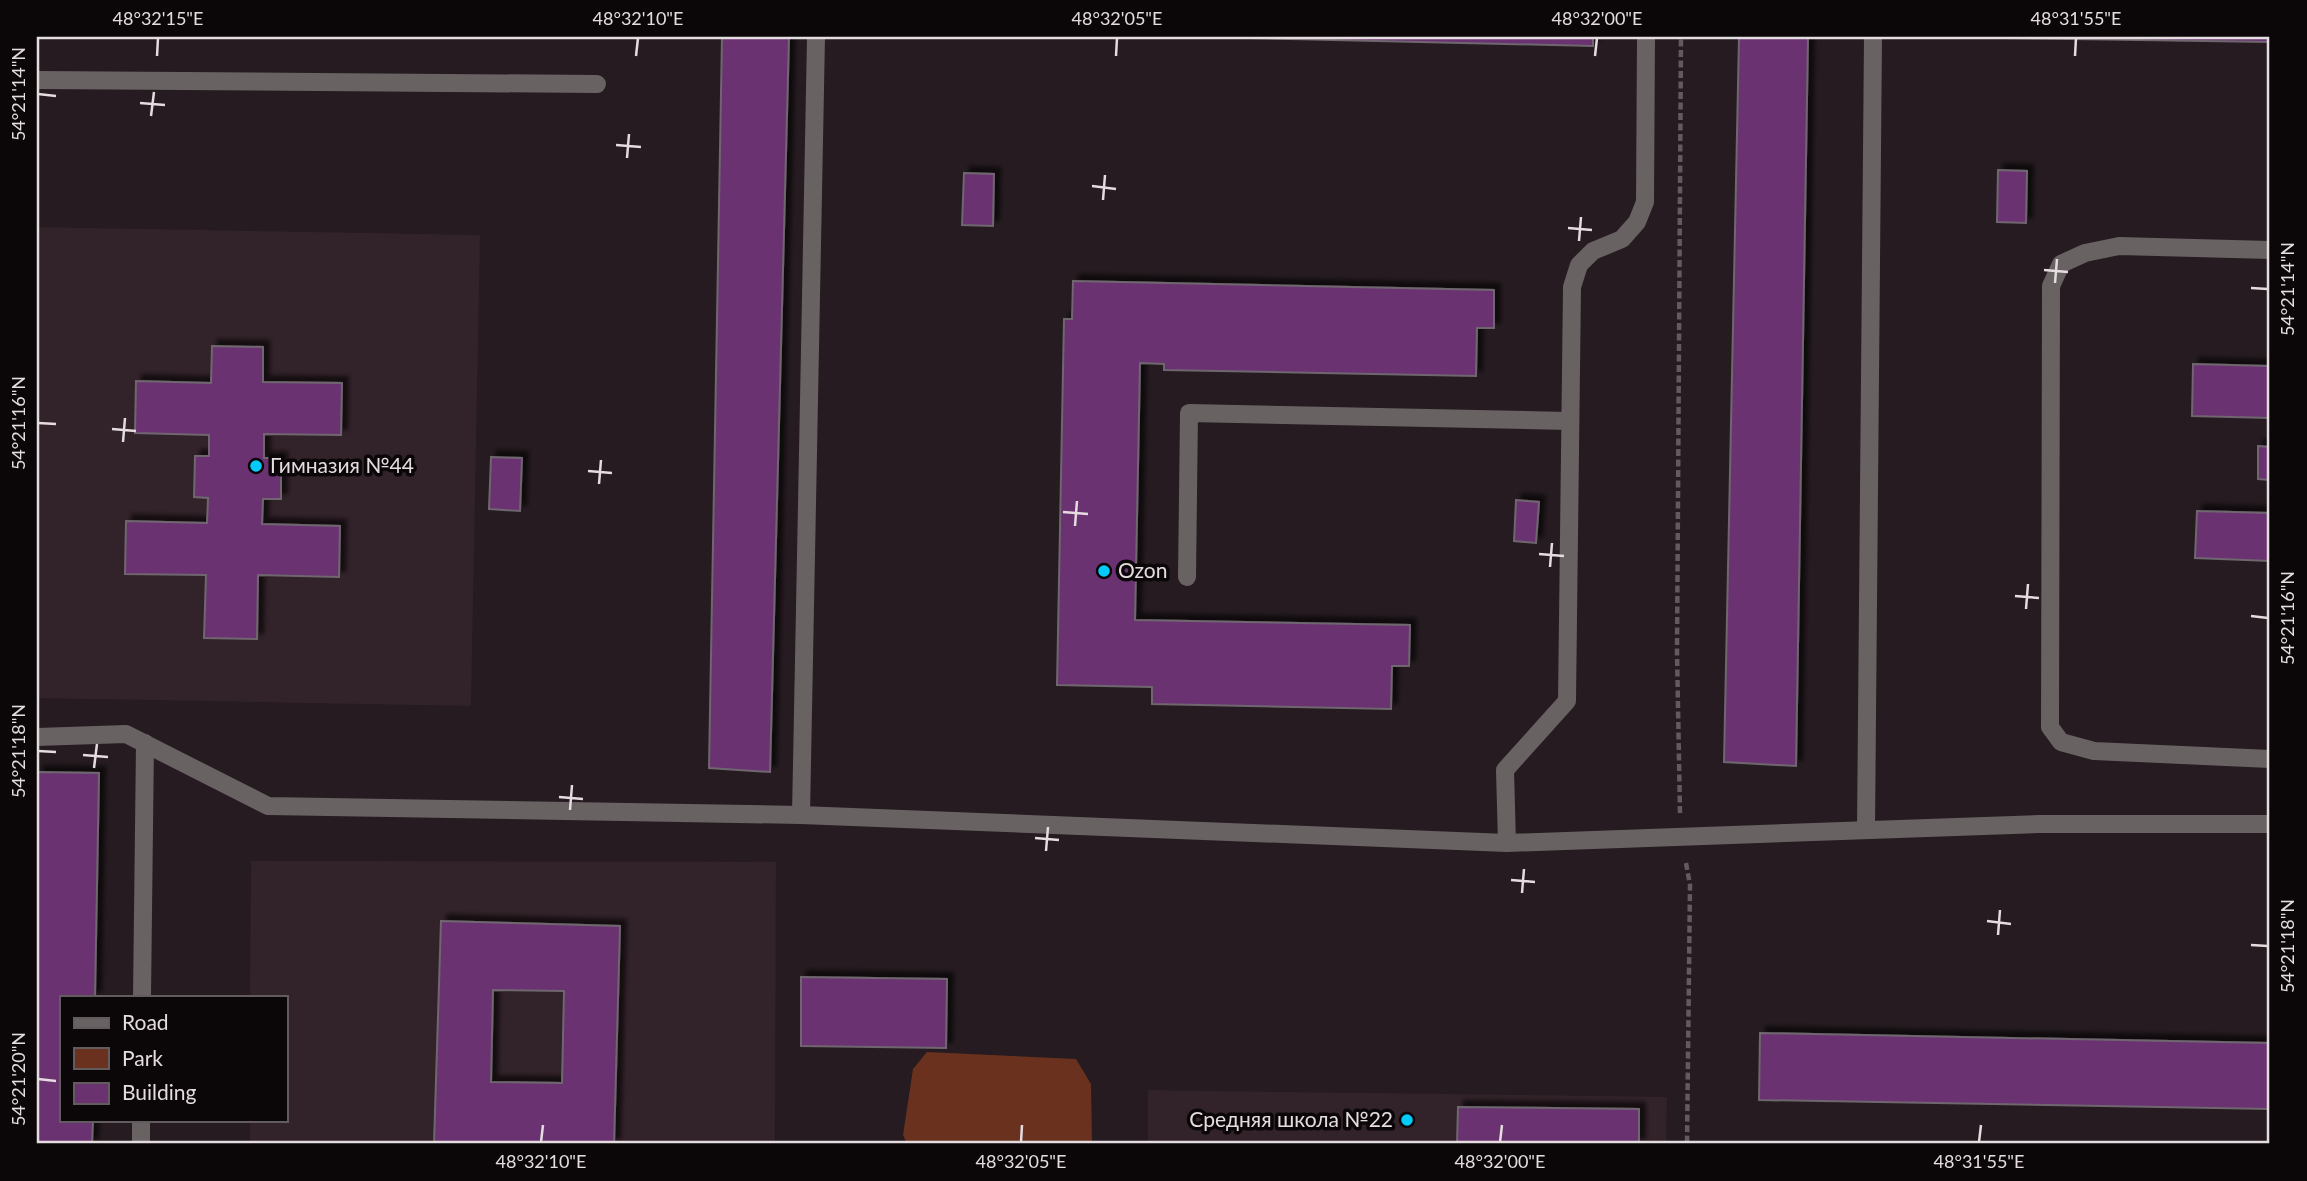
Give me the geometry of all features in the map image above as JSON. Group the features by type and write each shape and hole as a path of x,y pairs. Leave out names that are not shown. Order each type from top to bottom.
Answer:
{"lane":[{"path":"802,815 816,37"},
{"path":"1507,843 1505,770 1567,701 1572,287 1579,265 1593,251 1622,239 1637,222 1645,202 1646,37"},
{"path":"1866,830 1873,37"},
{"path":"37,80 597,83"},
{"path":"2270,250 2119,246 2085,253 2061,264 2051,286 2050,727 2061,742 2094,751 2270,759"},
{"path":"1187,577 1189,413 1569,421"},
{"path":"37,737 126,734 268,806 802,815 1507,843 2039,824 2270,824"},
{"path":"142,996 145,743"},
{"path":"141,1122 141,1144"}],"path":[{"path":"1681,37 1677,638 1680,837 1690,886 1687,1144"}],"shaded area":[{"name":"Гимназия №44","path":"37,227 480,235 471,706 37,698"},
{"path":"251,861 776,862 775,1144 250,1144 250,1122 287,1122 287,996 250,996"},
{"name":"Средняя школа №22","path":"1148,1090 1667,1097 1666,1144 1148,1144"}],"green space":[{"path":"927,1052 1076,1059 1091,1084 1092,1144 907,1144 903,1135 913,1069"}],"building":[{"path":"722,37 789,37 770,772 709,768"},
{"path":"1204,37 1593,37 1593,46"},
{"path":"1739,37 1808,37 1796,766 1724,762"},
{"path":"1943,37 2270,37 2270,42"},
{"path":"1998,170 2027,171 2026,223 1997,222"},
{"path":"964,173 994,174 993,226 962,225"},
{"path":"1073,281 1494,290 1494,328 1477,328 1476,376 1164,370 1164,364 1140,363 1135,620 1410,625 1409,666 1392,666 1391,709 1152,704 1152,687 1057,685 1064,319 1072,319"},
{"path":"2270,323 2270,418 2192,416 2193,364 2269,366"},
{"path":"212,346 263,347 263,382 342,383 341,435 264,434 264,458 281,458 281,499 263,499 262,524 340,526 339,577 258,575 257,639 204,638 206,575 125,574 126,521 207,523 208,498 194,497 195,456 209,456 209,435 135,433 136,381 211,383"},
{"path":"2258,446 2270,447 2270,480 2258,479"},
{"path":"491,457 522,458 520,511 489,509"},
{"path":"1516,500 1539,502 1536,543 1514,541"},
{"path":"2197,511 2270,513 2270,561 2195,558"},
{"path":"38,772 99,773 95,996 60,996 60,1122 93,1122 92,1144 37,1144"},
{"path":"441,921 620,926 614,1144 434,1144","holes":["493,990 564,991 562,1083 491,1082"]},
{"path":"801,977 947,979 946,1048 801,1046"},
{"path":"1760,1033 2270,1043 2270,1109 1759,1100"},
{"path":"1458,1107 1639,1109 1639,1144 1457,1144"}],"place":[{"name":"Гимназия №44","path":"256,466"},
{"name":"Ozon","path":"1104,571"},
{"name":"Средняя школа №22","path":"1407,1120"}]}
